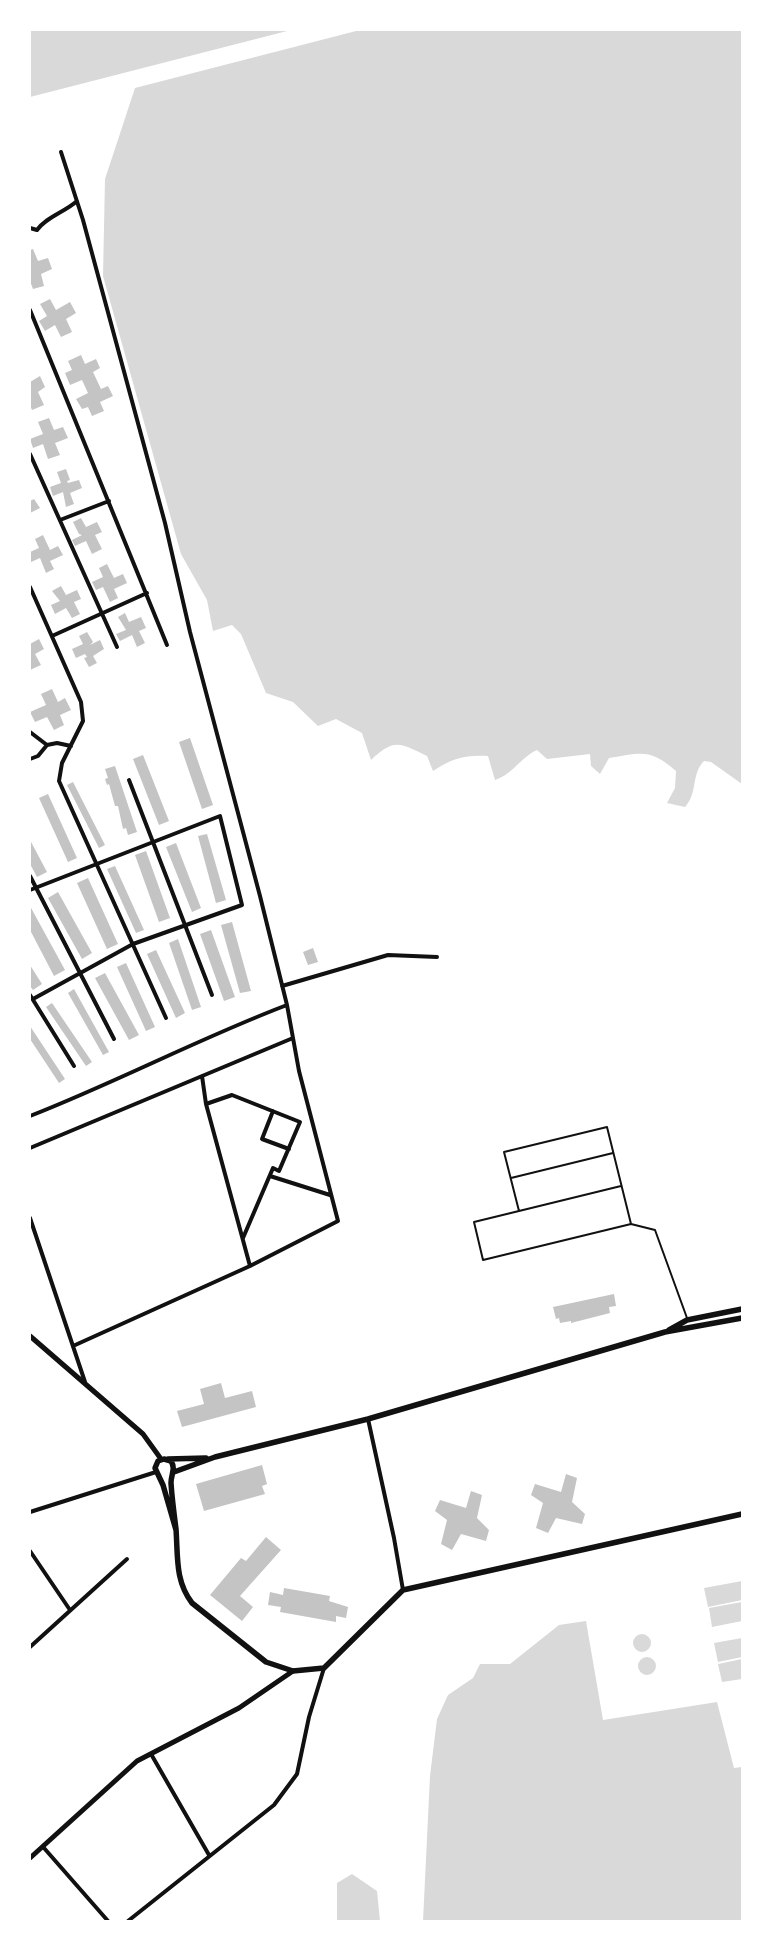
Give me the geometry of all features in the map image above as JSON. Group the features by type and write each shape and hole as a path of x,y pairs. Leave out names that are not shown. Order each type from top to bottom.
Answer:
{"main road":[{"path":"665,1332 687,1320 742,1309"},
{"path":"157,1473 165,1478 172,1473 215,1457 368,1419 665,1332 742,1318"},
{"path":"176,1530 156,1465 161,1459 215,1457"},
{"path":"168,1459 173,1464 178,1574 183,1592 192,1603 266,1662 293,1671 324,1668 403,1590 742,1514"}],"street":[{"path":"61,152 77,200 165,523 190,632 287,1005 299,1071 338,1222 250,1266 73,1346"},
{"path":"30,228 37,230 41,224 66,210 77,200"},
{"path":"30,310 148,593 167,645"},
{"path":"30,454 117,647"},
{"path":"60,520 109,501"},
{"path":"30,587 81,702 83,721 62,763 59,782 166,1018"},
{"path":"52,636 148,593"},
{"path":"30,732 47,745 71,746"},
{"path":"30,759 38,756 47,745"},
{"path":"129,780 212,996"},
{"path":"30,890 220,816 242,905 134,944 31,997 74,1066"},
{"path":"30,876 114,1039"},
{"path":"282,986 388,955 437,957"},
{"path":"30,1116 226,1028 287,1005"},
{"path":"30,1148 293,1038"},
{"path":"202,1076 206,1104 250,1266"},
{"path":"206,1104 232,1095 300,1122 280,1171 273,1168 242,1238"},
{"path":"273,1111 262,1139 289,1149"},
{"path":"270,1176 330,1194"},
{"path":"30,1218 85,1382"},
{"path":"30,1336 143,1434 161,1459"},
{"path":"368,1419 394,1538 403,1590"},
{"path":"30,1512 157,1473"},
{"path":"30,1551 70,1610"},
{"path":"30,1647 127,1559"},
{"path":"128,1921 274,1805 297,1774 309,1717 324,1668"},
{"path":"30,1858 44,1848 138,1761 239,1708 293,1671"},
{"path":"151,1754 209,1855"},
{"path":"44,1848 108,1921"}],"lane":[{"path":"519,1211 504,1152 607,1127 631,1224"},
{"path":"511,1178 613,1153"},
{"path":"622,1186 474,1222 483,1260 631,1224 655,1230 689,1328"}],"shaded area":[{"path":"30,30 291,30 30,97"},
{"path":"360,30 742,30 742,784 711,762 704,761 697,772 692,796 685,807 667,803 675,788 676,771 652,755 637,754 609,758 600,774 591,766 590,754 547,759 537,750 507,774 495,780 488,756 459,758 433,771 427,756 398,745 386,748 371,760 362,733 336,719 318,726 293,702 266,693 241,634 232,625 213,631 207,600 181,554 103,276 105,179 135,88"},
{"path":"742,1581 742,1600 708,1607 704,1588"},
{"path":"742,1602 742,1621 712,1627 709,1608"},
{"path":"586,1621 603,1720 717,1702 734,1768 742,1767 742,1921 423,1921 430,1776 437,1719 448,1695 473,1678 480,1664 510,1664 559,1625"},
{"path":"642,1634 648,1637 651,1643 648,1649 642,1652 636,1649 633,1643 636,1637"},
{"path":"742,1638 742,1657 718,1662 714,1643"},
{"path":"647,1657 653,1660 656,1666 653,1672 647,1675 641,1672 638,1666 641,1660"},
{"path":"742,1659 742,1679 722,1682 718,1664"},
{"path":"352,1874 377,1891 380,1921 337,1921 337,1883"}],"building":[{"path":"33,249 38,261 48,258 52,269 41,274 44,286 33,289 30,281 30,250"},
{"path":"50,299 56,310 70,302 76,313 66,319 72,332 61,337 55,325 45,331 39,321 47,316 40,304"},
{"path":"81,355 85,364 96,359 100,368 93,372 101,389 108,386 113,396 100,402 104,411 92,416 88,407 82,409 76,399 88,393 82,380 70,385 65,373 72,370 68,361"},
{"path":"40,376 45,387 38,392 44,405 32,410 30,405 30,382"},
{"path":"49,418 54,430 63,427 68,438 55,443 60,455 48,459 43,444 33,448 30,439 43,434 38,422"},
{"path":"66,469 70,480 67,481 68,483 79,480 82,488 70,493 74,504 66,507 63,492 53,496 50,487 61,483 57,472"},
{"path":"34,499 40,508 30,513 30,501"},
{"path":"81,518 86,527 97,522 102,532 95,535 102,549 92,554 86,541 75,546 72,540 82,535 79,534 73,522"},
{"path":"43,535 50,550 58,546 63,555 50,561 54,569 46,573 40,558 31,562 30,559 30,552 39,548 35,539"},
{"path":"107,564 114,578 123,574 127,583 114,589 118,598 110,602 103,587 96,590 92,582 103,577 99,568"},
{"path":"61,586 66,595 77,590 81,599 74,602 80,614 72,618 66,608 55,614 51,605 60,601 52,591"},
{"path":"125,613 129,622 141,617 146,628 139,631 145,643 137,647 132,635 120,641 116,634 126,630 118,617"},
{"path":"87,632 93,642 90,645 100,640 104,649 93,656 97,663 89,667 84,658 87,657 85,654 76,658 72,649 83,644 79,636"},
{"path":"39,639 44,649 35,654 41,665 30,670 30,644"},
{"path":"52,689 58,702 65,698 71,710 60,715 64,725 54,730 47,717 35,722 30,712 46,705 41,694"},
{"path":"190,738 213,805 202,809 179,742"},
{"path":"143,755 169,821 159,825 133,759"},
{"path":"115,766 137,832 128,835 126,828 123,829 118,806 115,806 109,784 107,785 105,779 108,778 105,769"},
{"path":"73,782 105,845 99,848 67,785"},
{"path":"48,794 77,858 68,862 39,798"},
{"path":"207,834 226,900 216,903 198,836"},
{"path":"30,840 47,872 37,877 30,864"},
{"path":"176,843 201,908 192,912 166,847"},
{"path":"146,851 170,918 159,922 135,855"},
{"path":"115,866 144,930 136,933 107,869"},
{"path":"88,878 118,944 107,949 77,883"},
{"path":"58,892 92,953 82,959 48,898"},
{"path":"30,906 65,970 54,976 30,930"},
{"path":"232,922 251,991 240,993 221,925"},
{"path":"211,930 235,997 224,1001 200,934"},
{"path":"178,939 201,1007 192,1010 169,943"},
{"path":"313,948 318,962 308,965 303,952"},
{"path":"156,950 185,1013 176,1018 147,954"},
{"path":"126,963 155,1027 146,1031 117,967"},
{"path":"30,965 42,984 33,990 30,986"},
{"path":"105,973 139,1035 129,1040 95,978"},
{"path":"74,989 109,1052 103,1055 68,993"},
{"path":"52,1003 92,1062 86,1066 46,1007"},
{"path":"30,1026 65,1079 59,1083 30,1039"},
{"path":"614,1294 616,1306 609,1307 610,1313 571,1323 571,1321 560,1323 559,1318 556,1319 553,1307"},
{"path":"221,1383 225,1398 252,1391 256,1407 182,1427 177,1411 204,1404 200,1389"},
{"path":"262,1465 267,1484 262,1486 265,1494 204,1511 196,1484"},
{"path":"566,1474 577,1478 572,1502 585,1514 582,1524 556,1518 548,1533 536,1528 543,1503 531,1495 535,1484 561,1492"},
{"path":"471,1491 482,1495 477,1518 489,1530 486,1541 461,1534 452,1550 441,1544 447,1520 435,1511 440,1500 466,1508"},
{"path":"266,1537 281,1550 240,1596 253,1607 242,1621 210,1595 241,1558 246,1561"},
{"path":"284,1588 330,1596 329,1601 348,1607 346,1618 336,1616 336,1622 280,1612 281,1607 268,1605 270,1592 283,1595"}]}
